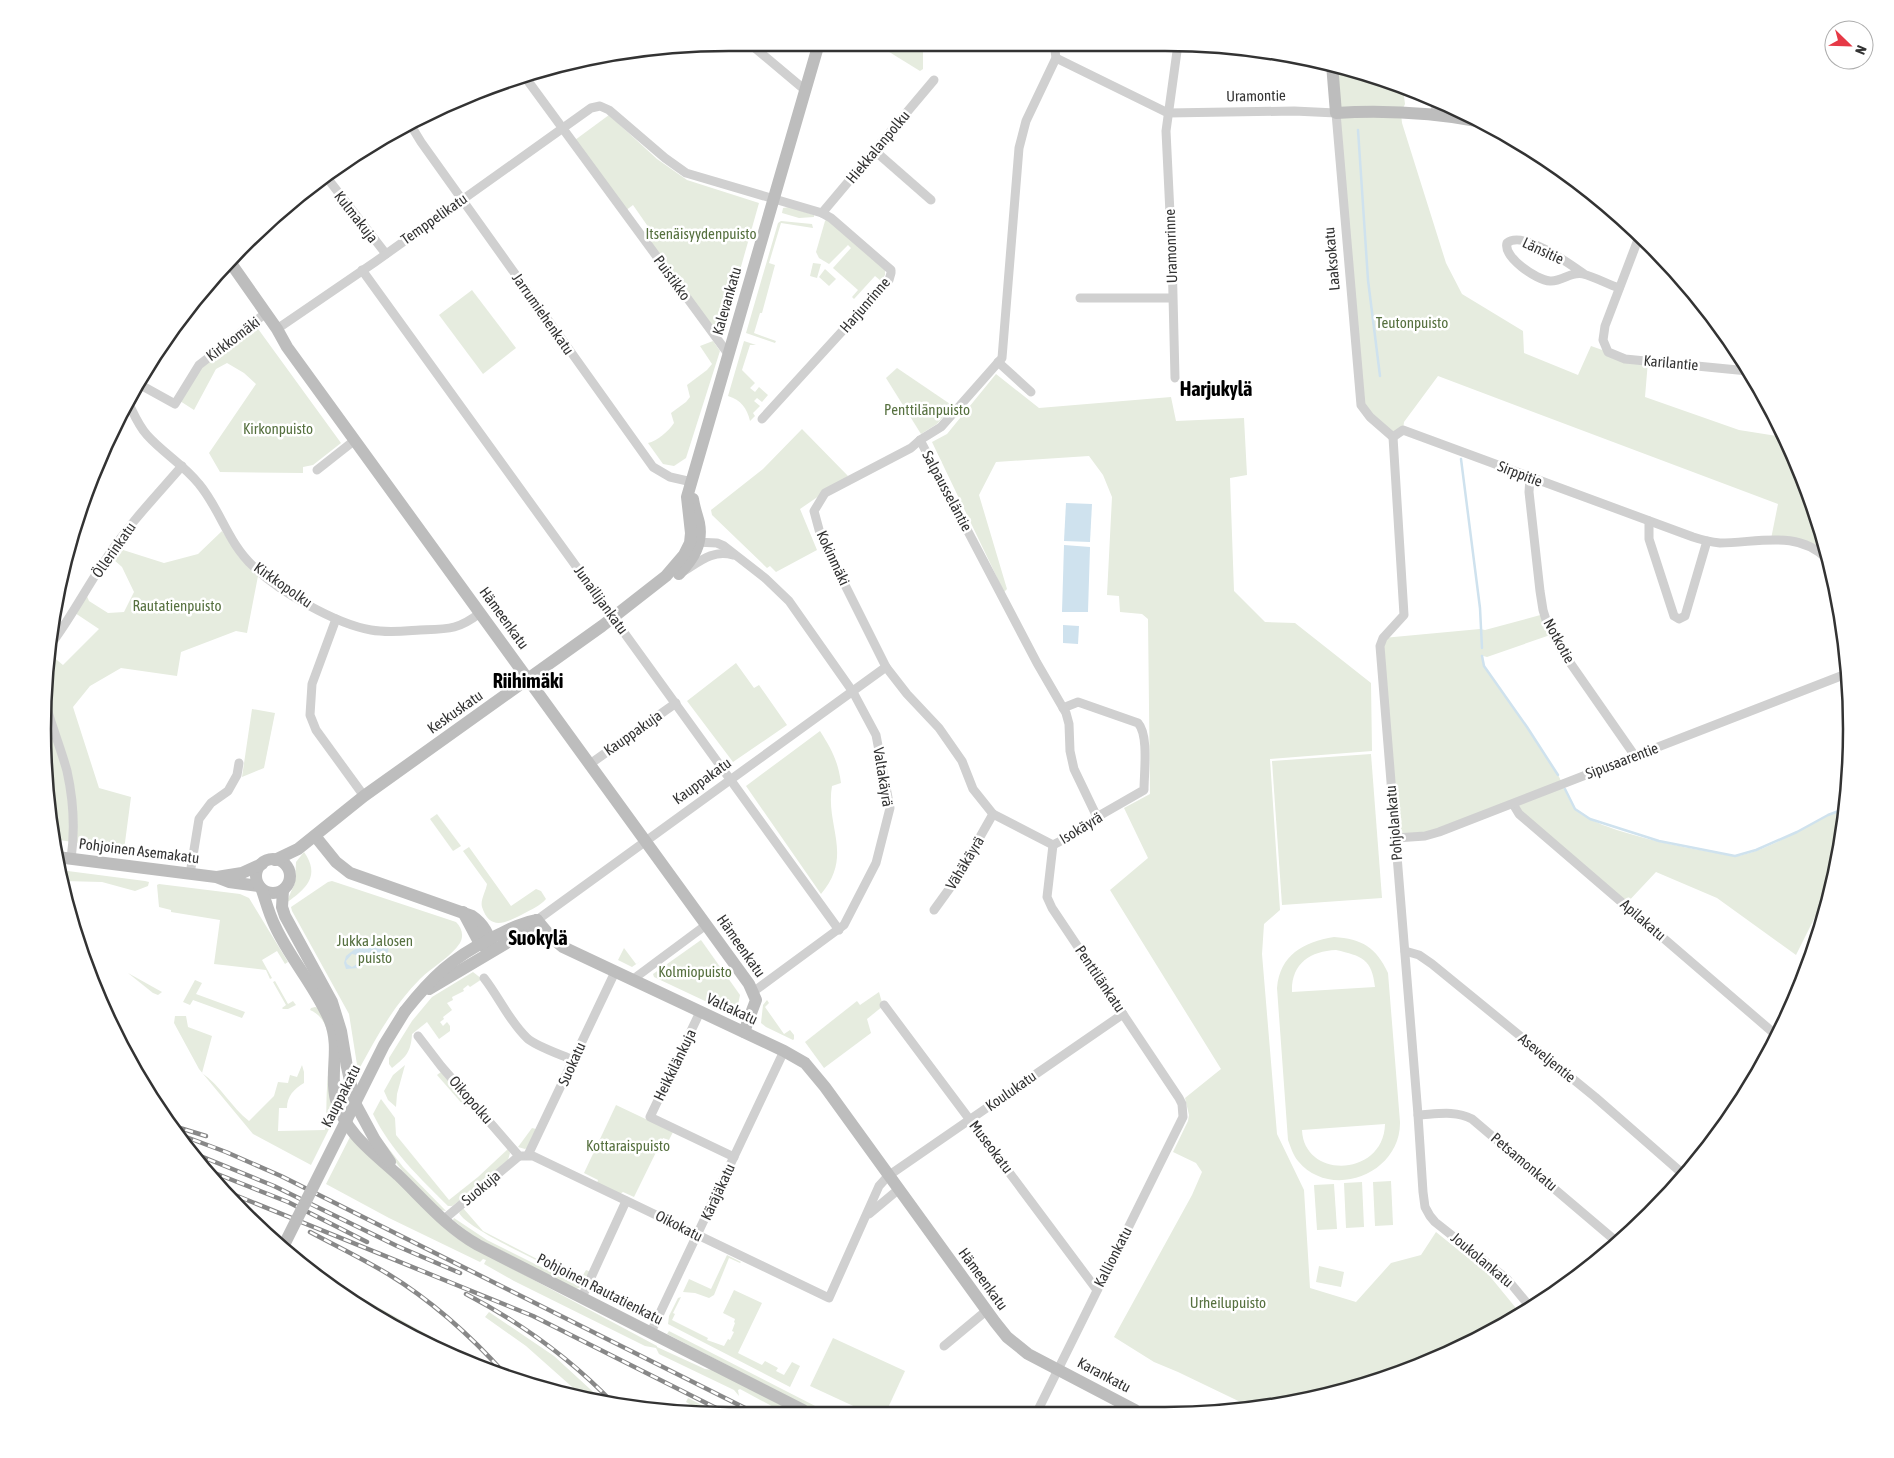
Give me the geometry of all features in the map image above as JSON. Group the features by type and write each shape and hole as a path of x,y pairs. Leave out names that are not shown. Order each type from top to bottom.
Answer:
{"street":[{"path":"760,51 805,90"},
{"name":"Kalevankatu","path":"696,544 690,526 686,502 817,51"},
{"path":"1055,51 1056,58"},
{"name":"Uramonrinne","path":"1174,378 1172,255 1166,131 1177,52"},
{"name":"Uramontie","path":"1056,58 1168,113 1370,112 1457,117"},
{"name":"Salpausseläntie","path":"1056,58 1026,121 1019,148 1002,358 941,427 920,440 1037,663 1063,708 1070,724 1070,751 1074,769 1097,817"},
{"name":"Laaksokatu","path":"1333,72 1361,405 1370,417 1393,437"},
{"name":"Hiekkalanpolku","path":"822,214 934,80"},
{"name":"Puistikko","path":"529,82 729,355"},
{"name":"Temppelikatu","path":"277,329 591,108 600,106 608,110 665,158 686,173 774,200"},
{"path":"1434,115 1436,108"},
{"name":"Jarrumiehenkatu","path":"413,129 653,467 670,477 692,482"},
{"path":"875,151 931,200"},
{"name":"Kulmakuja","path":"330,181 386,254"},
{"name":"Harjunrinne","path":"762,420 891,276 891,270 831,218 774,200"},
{"name":"Länsitie","path":"1584,274 1576,273 1557,281 1542,279 1511,258 1506,249 1507,242 1516,239 1530,243 1557,256 1584,274 1619,288"},
{"path":"1619,288 1637,243"},
{"name":"Hämeenkatu","path":"234,267 277,329 287,347 754,992 740,1030"},
{"name":"Junailijankatu","path":"362,270 839,930"},
{"name":"Karilantie","path":"1619,288 1604,326 1603,340 1608,352 1625,359 1740,370"},
{"path":"1080,298 1172,298"},
{"name":"Kirkkomäki","path":"144,387 175,404 199,365 266,313"},
{"path":"998,362 1031,392"},
{"name":"Kirkkopolku","path":"132,409 140,426 148,436 182,466 201,486 232,541 253,566 297,597 336,619 366,629 385,632 450,628 466,624 480,613"},
{"name":"Sirppitie","path":"1393,437 1403,430 1530,478 1707,541 1719,543 1772,539 1796,541 1806,544 1820,554"},
{"name":"Pohjolankatu","path":"1393,437 1404,616 1383,638 1380,646 1423,1192 1425,1207 1430,1216"},
{"path":"317,470 355,440"},
{"name":"Kokinmäki","path":"886,667 821,537 814,511 825,493 911,448 920,440"},
{"name":"Öllerinkatu","path":"58,634 72,615 106,558 132,523 182,466"},
{"name":"Notkotie","path":"1530,478 1529,492 1540,591 1547,623 1564,654 1635,756"},
{"path":"1649,521 1649,539 1674,616 1679,618 1685,616 1707,541"},
{"name":"Valtakäyrä","path":"696,544 717,543 730,550 789,601 853,692 876,736 890,808 876,863 844,925 754,992"},
{"path":"696,544 712,554"},
{"name":"Keskuskatu","path":"632,603 678,576 690,562 696,544"},
{"name":"Keskuskatu","path":"276,860 298,849 364,796 614,617 675,568 684,555 696,544"},
{"path":"678,576 712,554 728,553 738,557"},
{"path":"336,619 312,684 310,715 316,730 364,796"},
{"name":"Kauppakatu","path":"286,1242 384,1045 405,1011 415,1000 487,944 525,932 537,920 886,667"},
{"name":"Isokäyrä","path":"886,667 902,688 939,728 962,761 973,788 993,814 1053,845 1144,790 1143,733 1138,722 1078,702 1063,708"},
{"name":"Sipusaarentie","path":"1396,838 1425,836 1439,832 1840,676"},
{"name":"Kauppakuja","path":"590,764 676,703"},
{"path":"51,722 67,773 72,815 73,842 71,859"},
{"path":"190,874 199,819 211,803 228,791 237,774 239,763"},
{"name":"Apilakatu","path":"1513,804 1519,814 1772,1031"},
{"name":"Vähäkäyrä","path":"934,910 955,881 993,814"},
{"path":"315,836 336,862 350,872 463,912 478,920 487,944"},
{"name":"Penttilänkatu","path":"1053,845 1047,897 1052,908 1182,1104"},
{"path":"289,873 284,864 276,860 262,864 256,877 261,888 272,893 283,890 288,883 289,873 298,849"},
{"name":"Pohjoinen Asemakatu","path":"64,858 216,877 229,882 261,888"},
{"name":"Pohjoinen Asemakatu","path":"216,877 242,873 262,864"},
{"name":"Pohjoinen Rautatienkatu","path":"261,888 275,926 332,1026 336,1047 334,1083 336,1098 343,1119 359,1139 443,1220 478,1245 797,1407"},
{"name":"Pohjoinen Rautatienkatu","path":"283,890 282,907 285,916 337,1012 356,1103 375,1140 398,1175"},
{"name":"Valtakatu","path":"537,920 552,938 564,947 784,1051 799,1059 810,1069"},
{"path":"632,980 706,925"},
{"name":"Aseveljentie","path":"1405,951 1419,955 1432,964 1595,1097 1679,1171"},
{"name":"Suokatu","path":"524,1156 615,972"},
{"path":"484,978 497,994 501,1005 528,1040 573,1060"},
{"name":"Museokatu","path":"884,1005 1096,1290"},
{"name":"Heikkilänkuja","path":"700,1012 650,1117 734,1157"},
{"name":"Koulukatu","path":"829,1298 879,1186 888,1176 1123,1014"},
{"name":"Oikopolku","path":"418,1036 441,1066 524,1156"},
{"name":"Käräjäkatu","path":"651,1332 784,1051"},
{"name":"Hämeenkatu","path":"810,1069 986,1311 1007,1337 1028,1354 1058,1369"},
{"name":"Kallionkatu","path":"1039,1407 1183,1117 1182,1104"},
{"name":"Petsamonkatu","path":"1418,1115 1454,1113 1472,1119 1613,1238"},
{"name":"Oikokatu","path":"524,1156 698,1234 704,1239 829,1298"},
{"name":"Suokuja","path":"443,1220 524,1156"},
{"name":"Koulukatu","path":"867,1216 898,1189"},
{"path":"582,1297 626,1201"},
{"name":"Joukolankatu","path":"1430,1216 1507,1279 1526,1302"},
{"path":"944,1346 986,1311"},
{"name":"Karankatu","path":"1058,1369 1129,1407"}],"green space":[{"path":"888,51 923,51 923,69 920,71"},
{"name":"Teutonpuisto","path":"1333,72 1404,95 1405,104 1401,113 1402,123 1446,263 1462,294 1523,331 1524,353 1578,375 1591,346 1648,361 1645,397 1739,430 1776,436 1807,511 1820,553 1815,549 1771,539 1778,504 1438,376 1404,422 1403,430 1393,437 1361,405"},
{"name":"Itsenäisyydenpuisto","path":"609,115 657,159 687,180 759,203 720,341 642,234 649,228 633,205 625,211 575,140"},
{"path":"789,207 814,215 814,217 799,218 782,213 783,208"},
{"path":"827,219 885,270 885,275 881,281 875,276 854,299 852,297 858,290 833,268 851,248 848,245 829,264 819,258 816,252"},
{"path":"781,221 812,224 813,228 781,223 769,263 775,265 762,313 760,313 754,333 776,341 775,343 746,333 778,223"},
{"path":"813,263 821,264 817,278 810,276"},
{"path":"825,269 836,279 829,286 819,277"},
{"path":"472,290 516,348 483,374 439,315"},
{"name":"Kirkonpuisto","path":"256,326 341,443 313,465 303,467 303,473 220,472 209,453 256,384 244,373 227,363 216,369 194,410 180,401 201,367"},
{"path":"713,341 720,351 686,458 674,466 663,464 648,443 659,438 672,426 674,423 671,413 690,397 687,385 712,364 700,346"},
{"path":"744,341 756,345 750,345 742,370 755,383 750,388 755,392 759,387 768,395 762,402 757,398 754,401 760,406 753,413 755,416 750,421 743,405 728,396"},
{"name":"Penttilänpuisto","path":"897,368 953,406 937,424 921,434 886,378"},
{"name":"Urheilupuisto","path":"996,374 1039,408 1171,397 1176,421 1244,418 1247,475 1230,478 1234,591 1265,622 1295,623 1371,683 1372,751 1270,759 1280,910 1264,924 1262,954 1277,1134 1304,1190 1310,1288 1356,1302 1391,1263 1421,1255 1436,1232 1488,1274 1516,1309 1465,1337 1383,1371 1297,1394 1241,1402 1154,1362 1114,1337 1192,1195 1202,1172 1196,1163 1173,1152 1188,1121 1189,1115 1185,1098 1221,1069 1110,890 1148,858 1124,808 1150,794 1148,619 1142,614 1120,612 1119,596 1107,595 1112,497 1103,475 1089,456 996,462 979,495 1007,589 1004,592 932,442 947,434"},
{"path":"802,429 848,476 800,509 817,550 776,572 770,566 767,568 712,515 711,510 763,469"},
{"name":"Rautatienpuisto","path":"222,531 239,557 258,576 247,633 236,631 181,652 177,676 121,668 90,686 73,707 99,788 131,797 124,850 61,840 53,773 51,729 55,659 63,665 99,629 75,613 86,594 89,601 108,613 124,612 134,592 122,567 113,559 120,549 164,563 198,554"},
{"path":"1544,614 1553,634 1487,657 1483,656 1484,666 1557,773 1573,807 1587,818 1622,832 1685,847 1736,856 1777,842 1838,812 1830,861 1820,904 1796,955 1717,898 1656,872 1625,905 1513,804 1439,832 1396,838 1383,638 1485,630"},
{"path":"736,663 754,688 759,685 787,725 733,762 687,701"},
{"path":"252,709 275,713 264,768 242,777"},
{"path":"820,731 834,756 841,783 832,786 831,801 837,853 836,866 831,880 821,894 746,786"},
{"path":"1371,754 1382,898 1282,905 1272,761"},
{"path":"437,814 461,846 453,851 430,819"},
{"path":"469,847 511,906 536,889 541,891 546,899 536,907 511,920 500,923 490,920 485,915 482,907 482,898 487,884 463,851"},
{"path":"304,852 311,868 309,881 300,892 286,903 295,883 296,862"},
{"path":"66,871 149,882 148,886 135,891 102,882 69,881"},
{"name":"Jukka Jalosen puisto","path":"332,881 456,922 462,932 462,938 456,948 420,979 401,1000 378,1035 358,1071 349,1014 291,907"},
{"path":"157,885 240,894 249,898 288,962 285,964 277,951 262,960 272,978 270,979 266,970 214,964 220,920 171,912 171,910 159,907"},
{"path":"1334,937 1360,942 1373,951 1388,973 1400,1122 1397,1140 1389,1156 1377,1168 1362,1176 1345,1180 1328,1179 1312,1173 1296,1159 1288,1140 1277,988 1279,977 1288,959 1303,947","holes":["1336,950 1353,954 1364,960 1371,970 1375,987 1292,992 1295,974 1304,961 1318,953","1385,1124 1381,1142 1372,1154 1359,1162 1344,1166 1329,1164 1316,1158 1306,1146 1302,1130"]},
{"name":"Kolmiopuisto","path":"701,940 740,995 738,1005 734,1011 724,1010 654,977 653,974"},
{"path":"624,948 636,964 642,960 632,967 618,960"},
{"path":"473,972 482,979 470,987 468,985 463,989 464,991 452,997 453,1000 447,1003 452,1010 440,1022 443,1026 447,1022 450,1026 450,1031 439,1039 427,1022 412,1034 407,1054 392,1068 389,1064 389,1058 412,1021 432,997"},
{"path":"128,973 162,992 158,995 153,993"},
{"path":"195,980 202,983 196,994 245,1012 242,1018 193,1000 190,1005 183,1002"},
{"path":"275,981 288,1004 293,1001 296,1005 288,1009 282,1008 286,1005 273,982"},
{"path":"879,992 883,1006 867,1019 871,1033 824,1068 805,1042 857,1001 860,1005"},
{"path":"767,1000 769,1003 765,1007 784,1034 790,1030 794,1035 793,1040 761,1023 763,1005"},
{"path":"315,1007 319,1008 329,1026 337,1113 311,1165 253,1134 203,1074 215,1084 249,1121 274,1096 278,1082 288,1083 290,1075 297,1077 302,1065 304,1083 292,1093 288,1100 287,1108 279,1108 278,1131 325,1130 329,1056 328,1034 325,1024 319,1016 310,1010"},
{"path":"175,1016 186,1016 188,1027 212,1036 202,1073 174,1023"},
{"path":"405,1065 397,1094 396,1107 388,1100 384,1091 393,1075"},
{"path":"441,1072 469,1106 465,1107 437,1075"},
{"path":"381,1099 395,1118 396,1135 449,1200 478,1177 508,1149 510,1153 508,1160 459,1201 452,1206 448,1206 388,1140 373,1114"},
{"name":"Kottaraispuisto","path":"616,1105 673,1132 669,1140 663,1138 634,1197 623,1192 620,1194 597,1183 598,1180 584,1173"},
{"path":"532,1128 536,1129 527,1148 518,1147"},
{"path":"351,1135 450,1233 461,1241 657,1347 705,1369 713,1370 785,1407 773,1407 740,1389 738,1390 739,1396 734,1390 659,1354 656,1348 645,1346 514,1281 484,1264 486,1260 483,1259 480,1262 389,1218 326,1184"},
{"path":"382,1140 403,1167 446,1211 440,1210 408,1177 394,1160"},
{"path":"1391,1181 1393,1225 1375,1226 1373,1182"},
{"path":"1362,1182 1364,1227 1346,1228 1344,1183"},
{"path":"1334,1184 1337,1229 1317,1230 1314,1185"},
{"path":"463,1208 483,1231 539,1260 541,1257 551,1261 553,1258 561,1262 560,1266 582,1277 586,1270 591,1272 584,1282 516,1250 479,1230 466,1221 459,1213"},
{"path":"454,1218 487,1240 581,1287 576,1289 473,1236 453,1220"},
{"path":"727,1255 741,1262 729,1258 714,1295 709,1298 695,1293 683,1292 689,1279 711,1289"},
{"path":"1319,1266 1344,1272 1341,1287 1316,1282"},
{"path":"734,1290 762,1303 738,1353 762,1365 765,1361 778,1368 776,1371 784,1375 792,1362 800,1366 790,1387 668,1324 669,1316 678,1298 681,1297 673,1313 675,1314 672,1320 708,1338 707,1340 724,1346 734,1332 732,1331 735,1319 723,1313"},
{"path":"349,1291 441,1342 390,1316"},
{"path":"489,1312 554,1356 595,1394 574,1389 526,1346 485,1317"},
{"path":"669,1331 817,1407 808,1407 667,1334"},
{"path":"833,1338 905,1371 888,1407 856,1407 810,1386"},
{"path":"688,1398 704,1406 692,1405 686,1402"}],"water":[{"path":"1066,503 1092,504 1090,542 1064,541"},
{"path":"1064,545 1090,547 1088,612 1062,612"},
{"path":"1063,625 1079,626 1078,644 1063,643"},
{"path":"375,935 384,939 387,944 388,953 358,968 346,969 344,963 346,956","holes":["352,954 360,956 356,965 352,967 347,964 346,961"]}],"waterway":[{"path":"1358,130 1368,280 1380,376"},
{"path":"1461,459 1480,608 1482,648"},
{"path":"1482,656 1484,666 1558,775"},
{"path":"1565,789 1575,809 1590,819 1659,841 1735,856 1756,850 1838,811"}],"railway":[{"path":"181,1128 206,1136"},
{"path":"188,1138 281,1176 743,1407"},
{"path":"204,1157 274,1186 397,1246 460,1273"},
{"path":"217,1174 288,1202 367,1242"},
{"path":"239,1197 533,1316 713,1406"},
{"path":"310,1232 379,1268 404,1284 465,1333 497,1366"},
{"path":"466,1294 544,1342 580,1371 605,1395"}],"district":[{"name":"Harjukylä","path":"1216,389"},
{"name":"Riihimäki","path":"528,681"},
{"name":"Suokylä","path":"538,938"}]}
